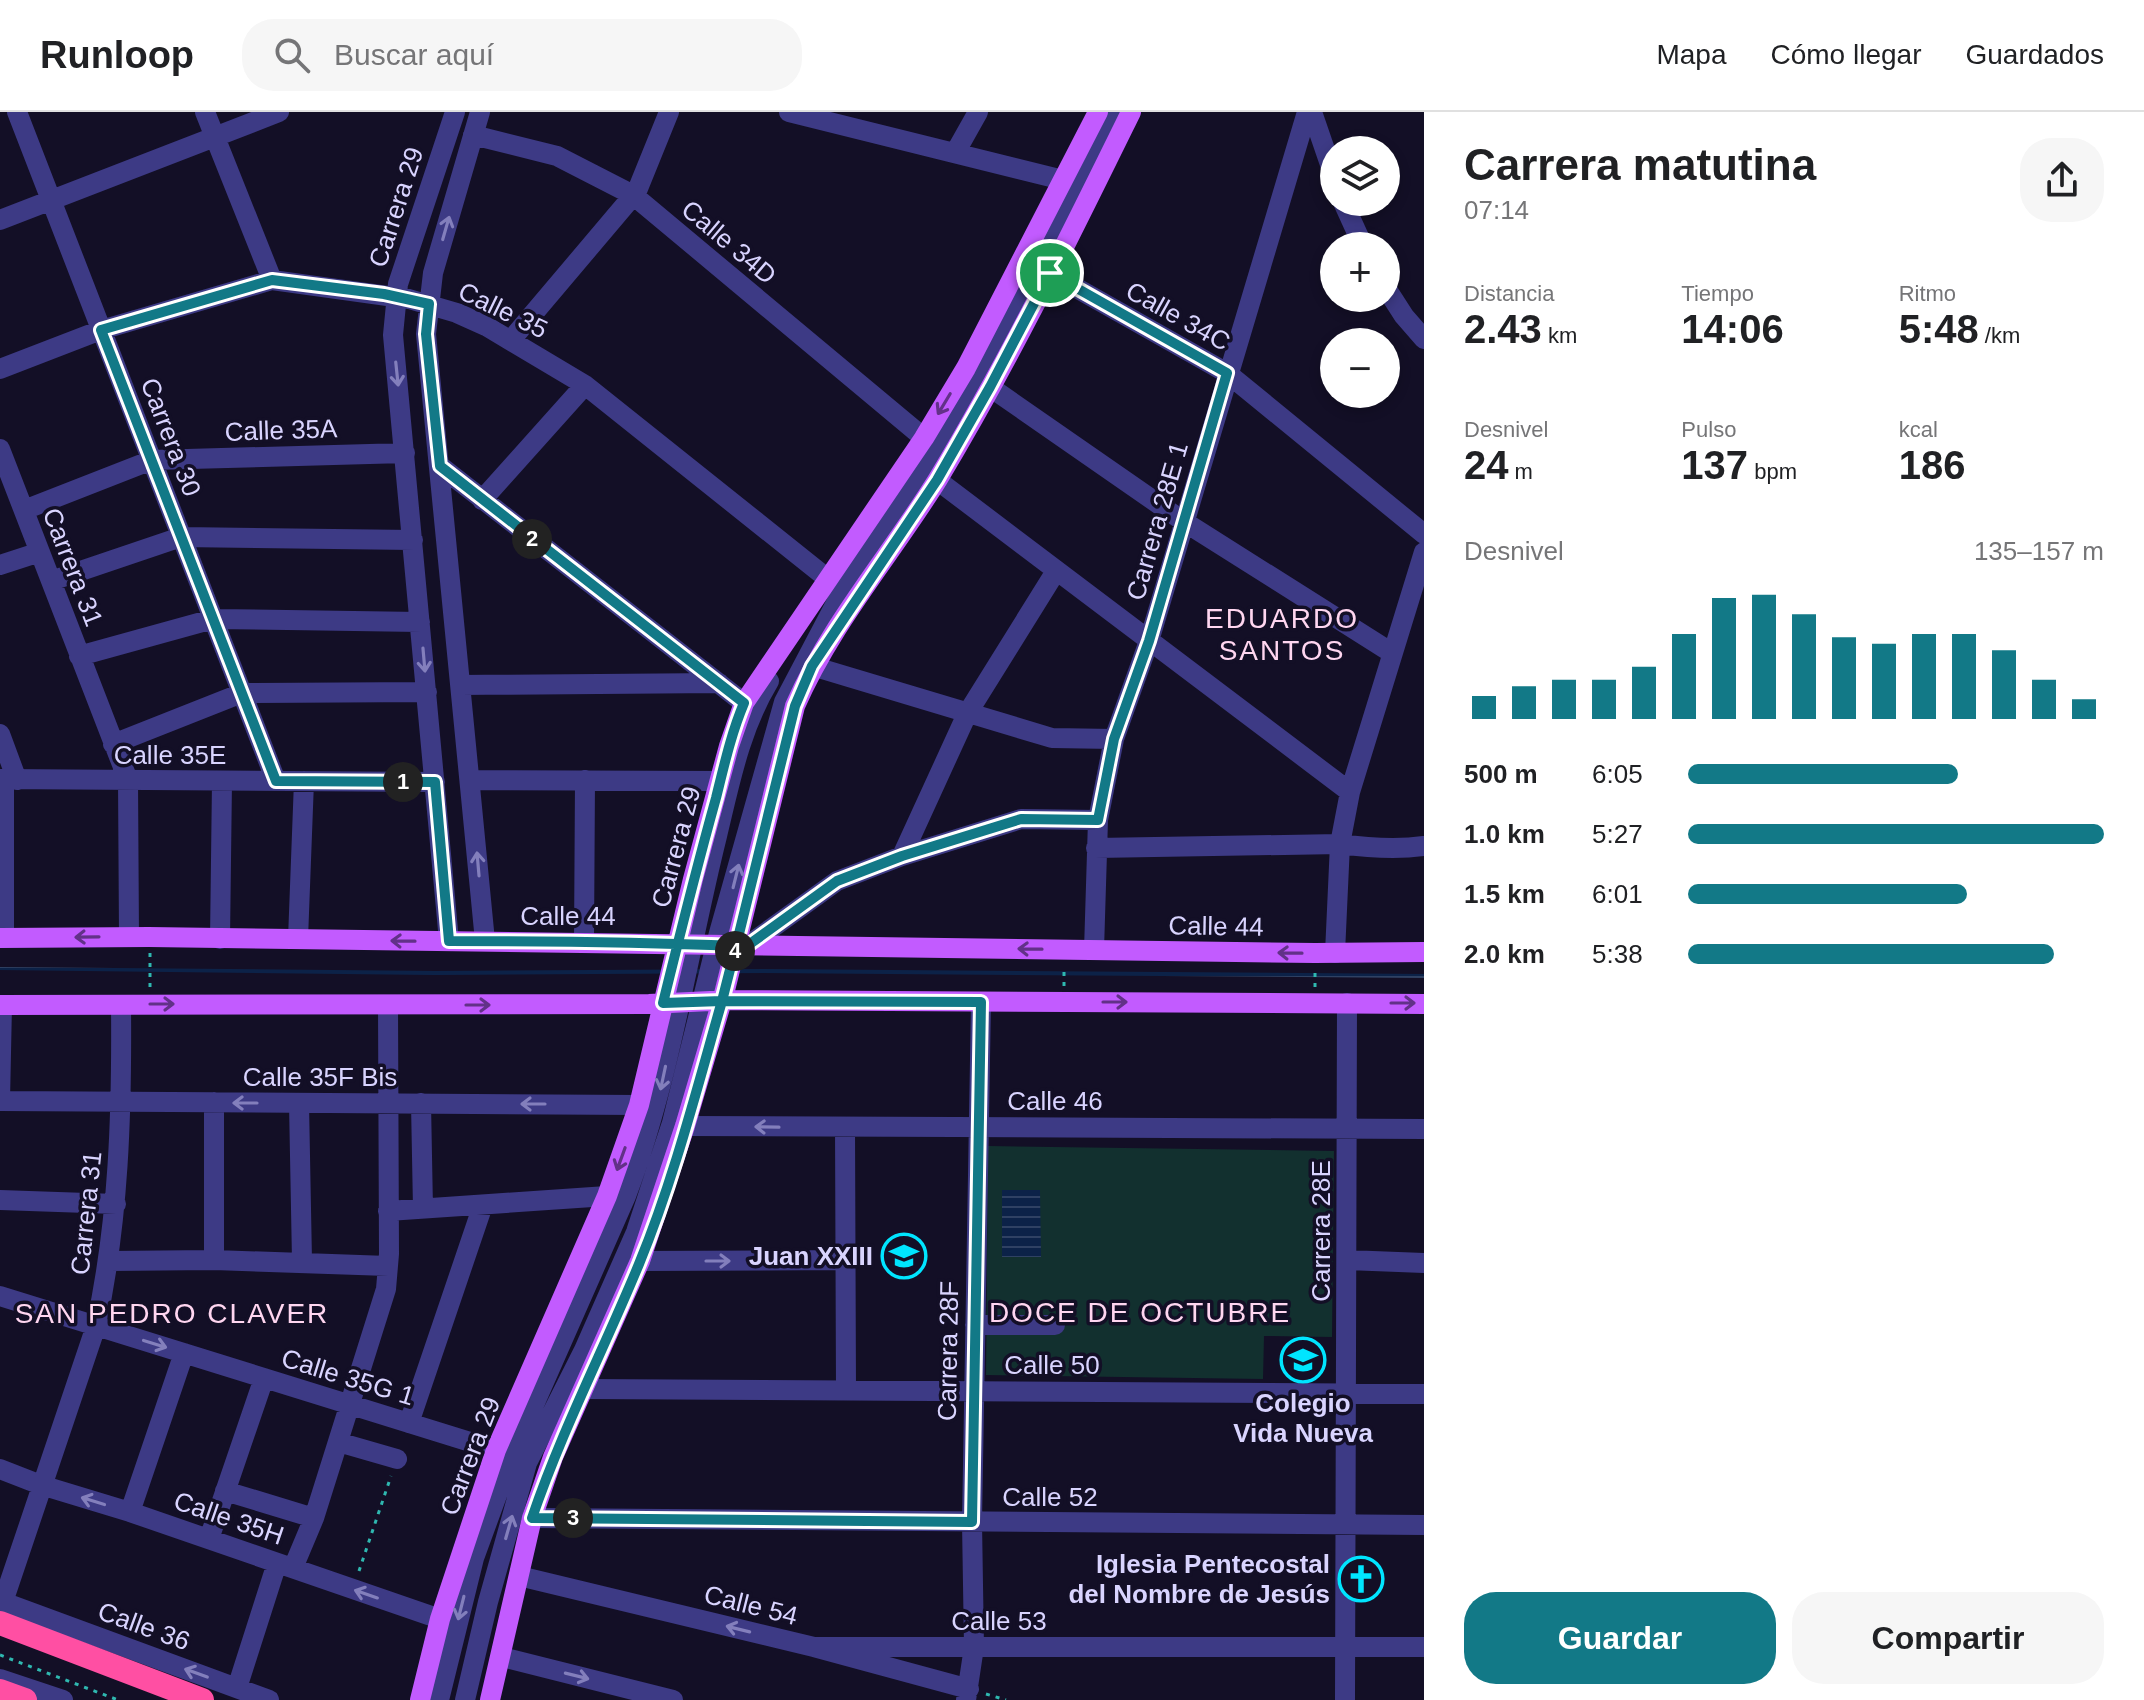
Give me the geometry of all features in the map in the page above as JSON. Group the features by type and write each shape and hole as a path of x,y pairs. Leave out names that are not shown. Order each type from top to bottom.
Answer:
{"highway":[{"path":"1,1609 202,1700"},
{"path":"0,1691 25,1700"}],"main road":[{"name":"Carrera 29","path":"420,1700 440,1619 496,1450 561,1307 607,1196 639,1105 673,998 720,781 744,703 836,583 966,368 1098,112"},
{"path":"490,1700 532,1518 553,1457 640,1261 685,1126 713,998 730,948 795,706 812,666 937,480 990,387 1131,112"},
{"name":"Calle 44","path":"2,938 584,941 730,948 1424,952"},
{"path":"1,1005 388,1005 673,998 1424,1004"}],"street":[{"path":"0,117 16,112"},
{"name":"Carrera 30","path":"16,112 276,781"},
{"path":"205,112 272,280"},
{"path":"0,220 279,112"},
{"name":"Carrera 29","path":"449,941 393,335 395,296 403,266 455,112"},
{"name":"Carrera 29","path":"480,112 433,273 426,334 485,941"},
{"path":"511,340 633,195 658,144 668,112"},
{"path":"789,112 857,120 955,153 1063,180"},
{"path":"955,153 978,112"},
{"path":"684,946 705,883 749,715 777,667 934,453 968,399 1115,112"},
{"path":"1310,112 1320,139"},
{"name":"Carrera 28E 1","path":"1094,950 1098,820 1114,739 1149,641 1227,373 1310,112"},
{"name":"Calle 34D","path":"473,135 557,156 633,195 924,438"},
{"path":"403,266 403,273 411,283 425,284 433,273"},
{"name":"Calle 34C","path":"1050,273 1227,373 1424,534"},
{"name":"Calle 35","path":"0,369 101,330 272,280 395,296 429,304 486,326 585,385 836,583"},
{"path":"1400,310 1424,339"},
{"path":"393,335 400,324 412,321 419,323 426,334"},
{"path":"482,500 585,385"},
{"path":"990,387 1183,521 1392,653"},
{"name":"Carrera 31","path":"0,449 128,780 129,937"},
{"name":"Calle 35A","path":"24,510 152,460 405,453"},
{"path":"440,466 744,703"},
{"path":"937,480 1350,792"},
{"path":"51,581 181,537 413,540"},
{"path":"0,565 40,552"},
{"path":"1335,953 1340,844 1350,792 1424,552"},
{"path":"902,856 967,714 1056,571"},
{"path":"730,948 764,765 784,702 836,583"},
{"path":"79,656 213,619 420,622"},
{"path":"812,666 1052,738 1114,739"},
{"path":"461,685 719,683"},
{"path":"113,744 242,693 427,692"},
{"path":"0,734 7,779 2,938"},
{"name":"Calle 35E","path":"7,779 435,782"},
{"path":"471,780 720,781"},
{"path":"584,941 585,780"},
{"path":"220,939 222,781"},
{"path":"298,939 304,781"},
{"path":"730,948 837,881 902,856 1021,819 1098,820"},
{"path":"1096,848 1340,844 1376,848 1424,846"},
{"path":"446,905 464,914 482,904"},
{"path":"439,1700 474,1558 511,1457 643,1153 657,1105 673,998"},
{"path":"465,1700 488,1602 527,1463 584,1350 636,1232 713,998"},
{"name":"Carrera 28F","path":"967,1695 974,1647 972,1522 981,1002"},
{"name":"Carrera 28E","path":"1345,1700 1347,1003"},
{"path":"0,1101 1,1005"},
{"name":"Carrera 31","path":"1,1609 96,1326 109,1261 116,1204 121,1102 121,1005"},
{"path":"237,1688 285,1566 314,1518 386,1289 389,1260 388,1005"},
{"name":"Calle 35F Bis","path":"0,1101 639,1105"},
{"path":"214,1102 214,1260"},
{"path":"299,1103 302,1261"},
{"path":"389,1260 420,1210 421,1103"},
{"name":"Calle 46","path":"685,1126 1424,1129"},
{"path":"845,1127 846,1390"},
{"path":"388,1211 607,1196"},
{"path":"0,1200 116,1204"},
{"path":"409,1423 483,1205"},
{"path":"109,1261 389,1260"},
{"path":"640,1261 846,1260"},
{"path":"1347,1260 1424,1263"},
{"name":"Calle 35G 1","path":"0,1296 496,1450"},
{"path":"975,1325 1055,1325"},
{"path":"130,1512 184,1353"},
{"path":"209,1539 264,1378"},
{"name":"Calle 50","path":"584,1389 1424,1394"},
{"path":"338,1442 397,1459"},
{"name":"Calle 35H","path":"0,1469 440,1619"},
{"path":"225,1491 314,1518"},
{"name":"Calle 52","path":"532,1518 1424,1525"},
{"name":"Calle 54","path":"519,1576 814,1647 967,1695"},
{"name":"Calle 36","path":"1,1609 269,1700"},
{"path":"0,1635 173,1700"},
{"name":"Calle 53","path":"814,1647 1424,1647"},
{"path":"502,1657 666,1699"},
{"path":"0,1679 63,1700"}],"path":[{"path":"150,961 150,977"},
{"path":"1064,962 1064,986"},
{"path":"1315,968 1315,985"},
{"path":"353,1589 397,1459"},
{"path":"0,1655 118,1700"}],"green space":[{"path":"988,1146 1334,1151 1332,1337 1264,1336 1263,1379 986,1375"}],"water":[{"path":"0,967 1424,974 1424,978 764,973 435,975 0,970"},
{"path":"1002,1190 1040,1190 1041,1257 1002,1257"}],"place":[{"name":"Juan XXIII","path":"904,1256"},
{"name":"Colegio Vida Nueva","path":"1303,1360"},
{"name":"Iglesia Pentecostal del Nombre de Jesús","path":"1361,1579"}],"district":[{"name":"EDUARDO SANTOS","path":"1282,634"},
{"name":"DOCE DE OCTUBRE","path":"1140,1312"},
{"name":"SAN PEDRO CLAVER","path":"172,1313"}],"route":[{"path":"1050,273 937,480 812,666 795,706 736,946 677,943 584,941 449,941 435,782 276,781 101,330 272,280 384,294 429,304 426,334 440,466 744,703 729,746 693,879 681,931 677,943 663,1003 722,1001 672,1170 640,1261 553,1457 532,1518 972,1522 981,1002 722,1001 736,946 747,946 837,881 902,856 1021,819 1098,820 1114,739 1149,641 1227,373 1050,273"}]}
